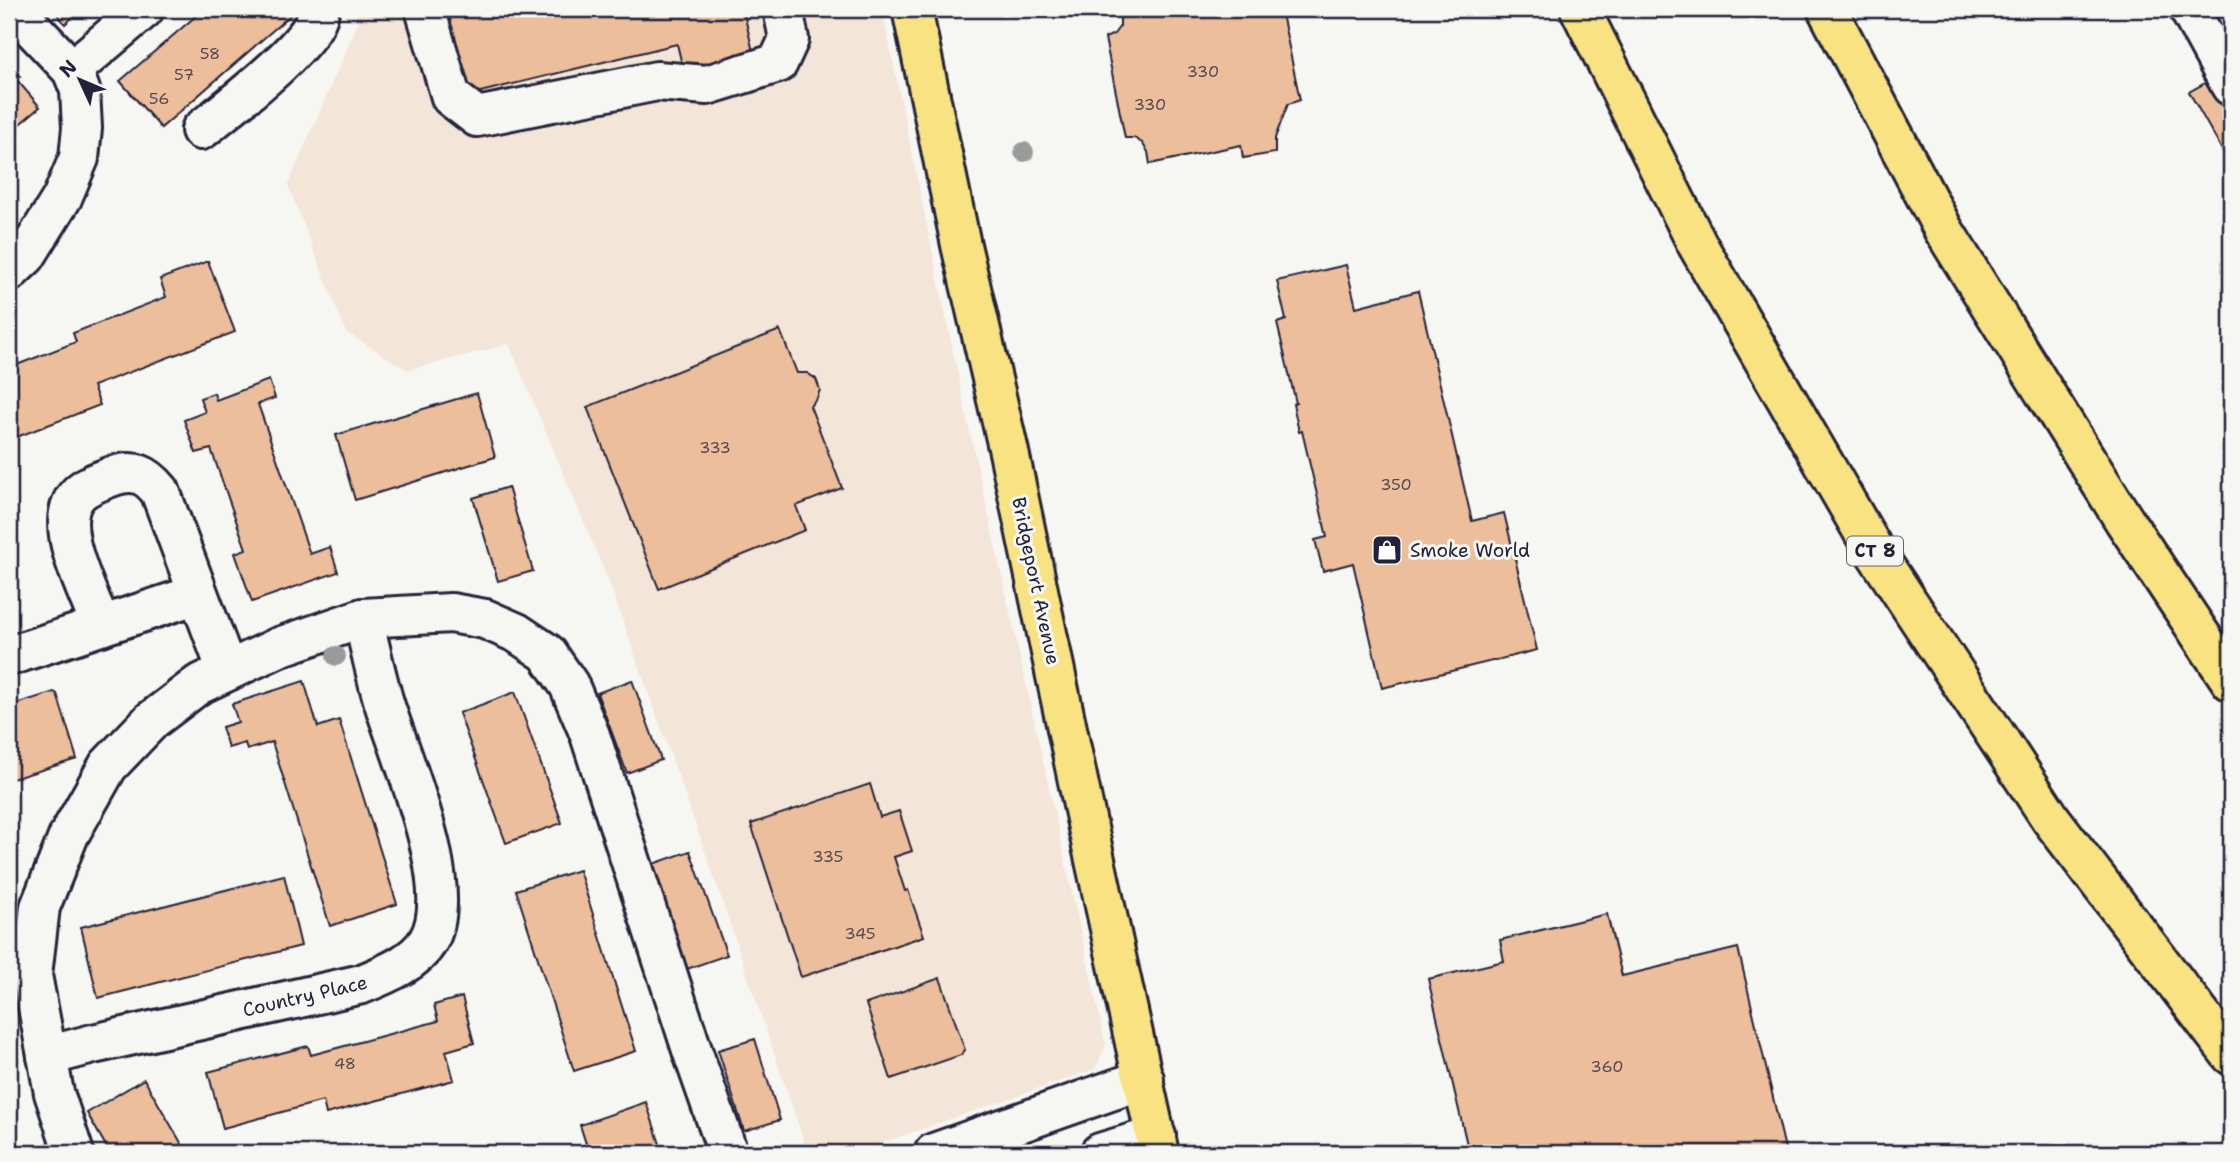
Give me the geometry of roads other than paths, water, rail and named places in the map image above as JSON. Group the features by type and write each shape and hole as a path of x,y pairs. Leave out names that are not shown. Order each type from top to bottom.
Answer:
{"main road":[{"name":"Bridgeport Avenue","path":"912,9 1158,1145"},
{"name":"CT 8","path":"1580,9 1698,244 1875,552 2051,818 2231,1055"},
{"path":"1826,9 1943,229 2123,520 2231,681"}],"street":[{"path":"9,272 26,256 62,198 79,158 82,128 80,90 72,70 14,9"},
{"path":"72,70 144,9"},
{"path":"201,130 292,52 311,32 320,12 318,9"},
{"path":"425,9 451,97 477,117 657,81 707,85 778,63 789,39 783,9"},
{"path":"2189,9 2231,86"},
{"path":"101,626 67,533 67,513 79,492 104,479 126,472 148,476 160,491 227,671"},
{"path":"9,656 198,594"},
{"path":"74,1153 54,1093 32,975 40,907 69,835 108,766 152,720 198,685 279,647 363,618 451,613 485,619 517,633 547,653 569,685 590,735 728,1153"},
{"name":"Country Place","path":"47,1056 362,984 397,970 427,943 437,920 439,893 430,843 384,702 363,618"},
{"path":"934,1153 1143,1079"},
{"path":"1100,1153 1158,1145"}],"place":[{"name":"Smoke World","path":"1387,550"}]}
